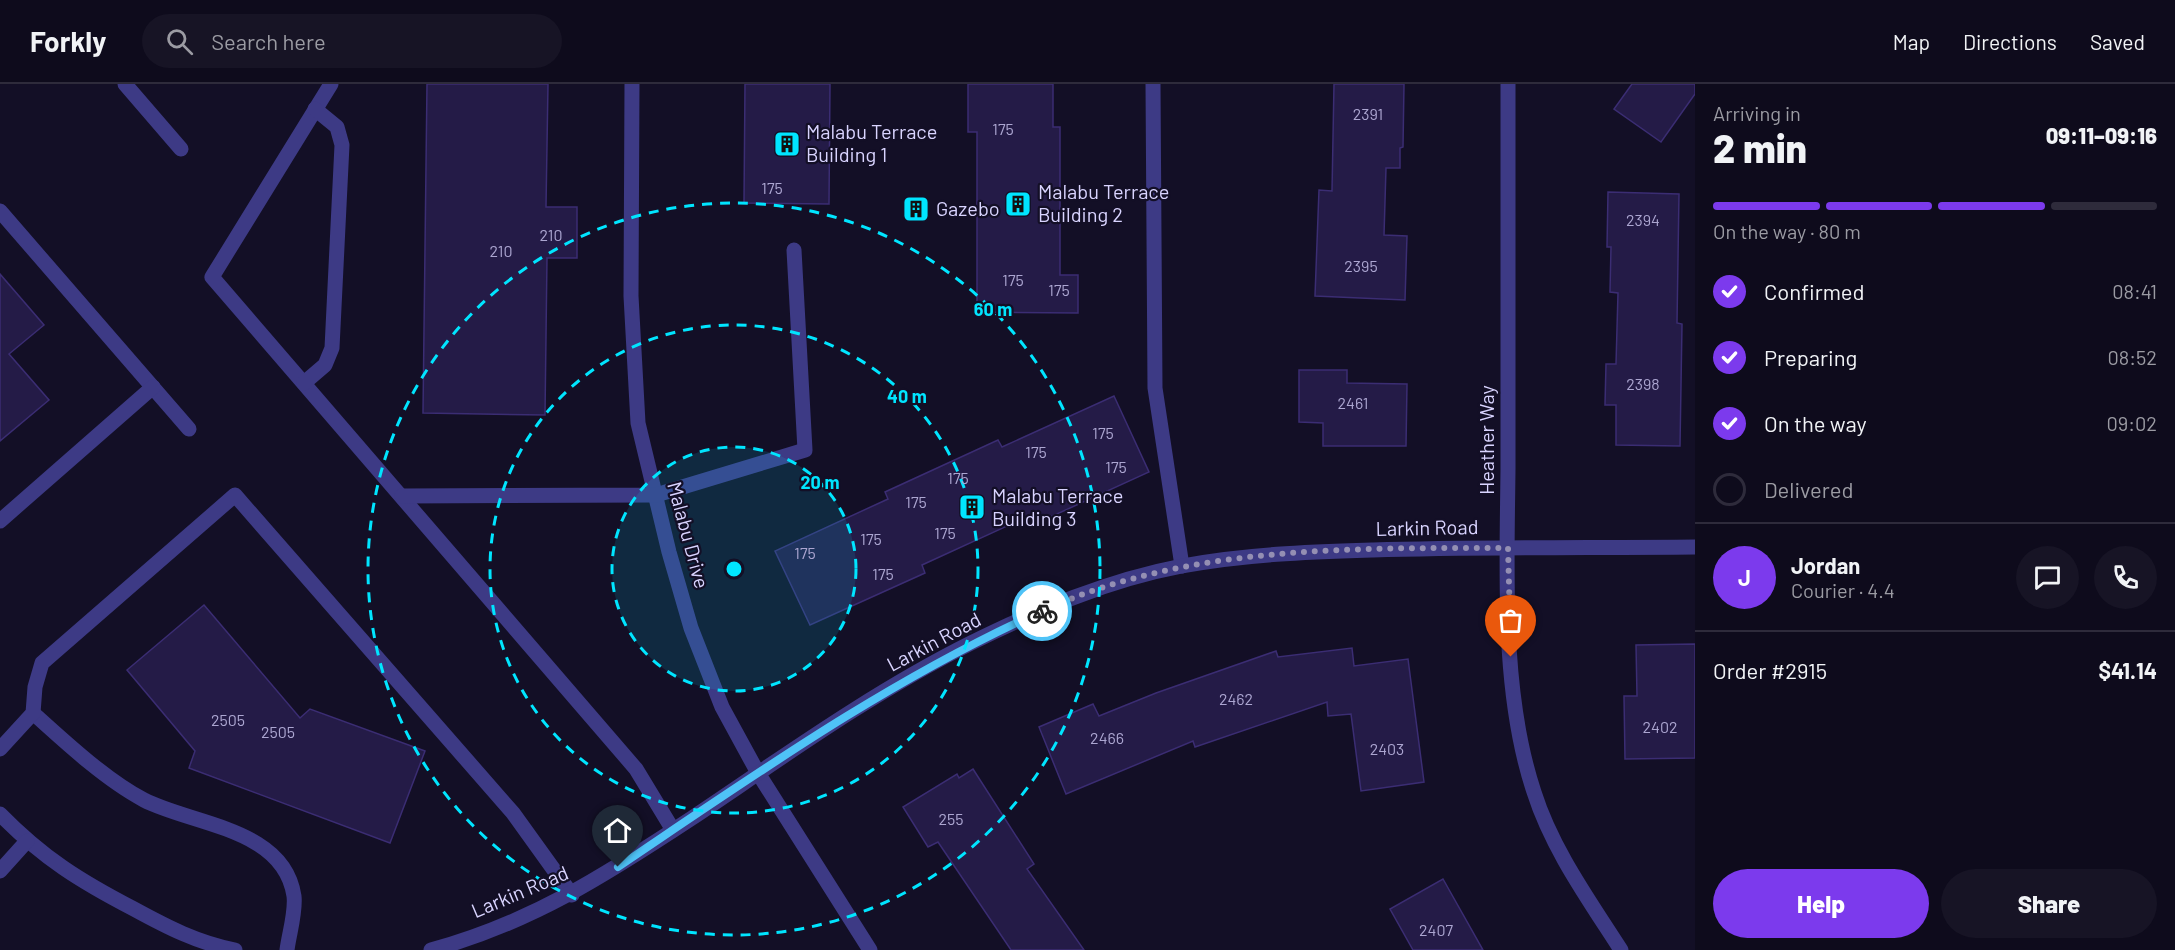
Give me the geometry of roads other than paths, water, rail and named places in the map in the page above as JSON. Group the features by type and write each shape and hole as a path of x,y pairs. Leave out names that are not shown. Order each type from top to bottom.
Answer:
{"street":[{"path":"124,84 181,149"},
{"path":"331,84 212,277 636,769 673,830"},
{"name":"Malabu Drive","path":"633,84 631,296 638,423 691,628 722,707 758,773 870,950"},
{"path":"1153,84 1155,388 1182,566"},
{"name":"Heather Way","path":"1508,84 1508,548 1513,704 1534,793 1569,868 1621,950"},
{"path":"304,383 325,365 332,348 342,157 342,145 337,127 315,109"},
{"path":"0,212 189,429"},
{"path":"402,496 656,495 805,450 794,250"},
{"path":"0,521 153,387"},
{"path":"0,749 33,713 35,687 42,663 235,495 513,813 572,895"},
{"name":"Larkin Road","path":"431,950 530,915 572,895 909,677 970,644 1064,601 1112,583 1182,566 1244,558 1325,552 1508,548 1695,548"},
{"path":"33,713 78,753 144,800 252,841 274,855 288,875 294,898 287,950"},
{"path":"0,814 27,841 84,884 178,933 226,949"},
{"path":"0,871 27,841"}],"place":[{"name":"Malabu Terrace Building 1","path":"787,144"},
{"name":"Malabu Terrace Building 2","path":"1018,204"},
{"name":"Gazebo","path":"916,209"},
{"name":"Malabu Terrace Building 3","path":"972,507"}]}
